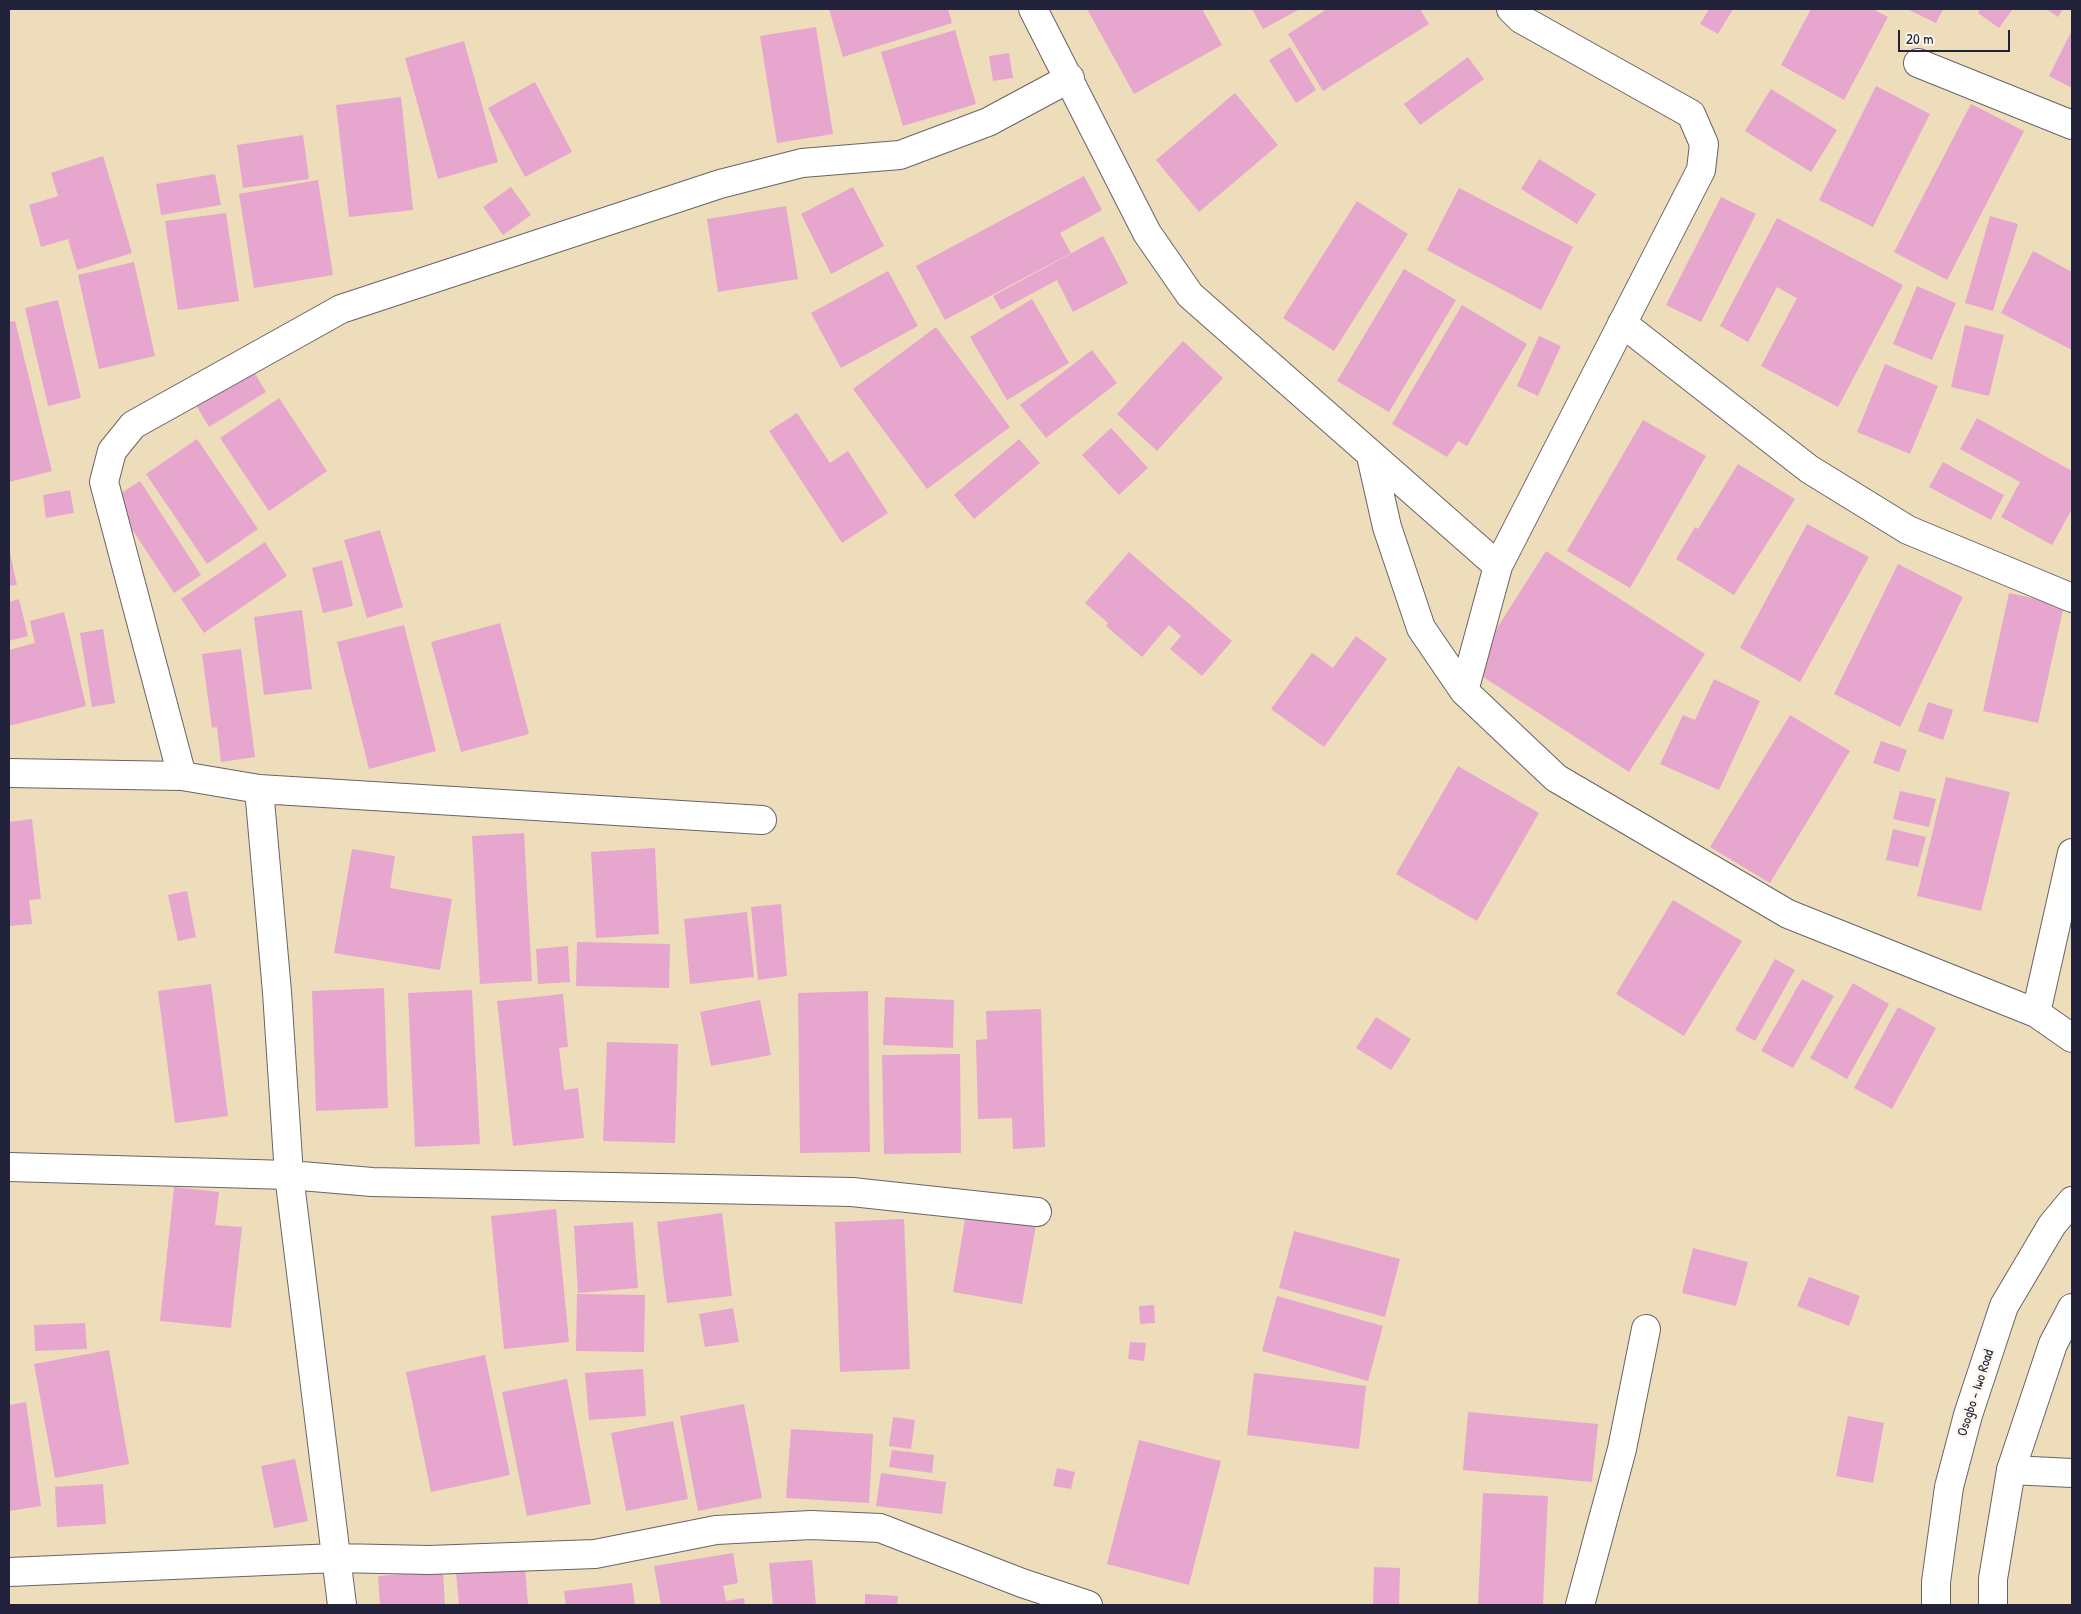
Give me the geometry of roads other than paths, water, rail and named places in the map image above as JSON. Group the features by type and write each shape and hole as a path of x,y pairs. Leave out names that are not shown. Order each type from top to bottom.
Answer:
{"street":[{"path":"1033,9 1070,78 1147,233 1190,295 1498,566"},
{"path":"1464,692 1498,566 1701,170 1704,144 1690,114 1521,19 1511,9"},
{"path":"1918,63 2072,125"},
{"path":"182,776 104,482 112,451 133,425 340,309 720,184 802,163 900,155 988,122 1070,78"},
{"path":"1622,323 1809,469 1908,530 2072,598"},
{"path":"1371,456 1387,527 1421,628 1464,692 1556,778 1788,914 2036,1013 2072,1038"},
{"path":"9,773 182,776 259,789 762,820"},
{"path":"259,789 277,992 289,1175 342,1605"},
{"path":"2036,1013 2072,853"},
{"path":"9,1167 289,1175 372,1182 852,1192 1037,1212"},
{"name":"Osogbo - Iwo Road","path":"1936,1605 1936,1582 1949,1487 1968,1416 2004,1306 2052,1225 2072,1201"},
{"path":"1992,1605 1994,1578 2012,1470 2053,1344 2072,1308"},
{"path":"1580,1605 1622,1449 1646,1329"},
{"path":"2012,1470 2072,1473"},
{"path":"9,1572 336,1558 429,1560 595,1554 716,1530 811,1525 880,1528 1022,1583 1088,1605"}]}
